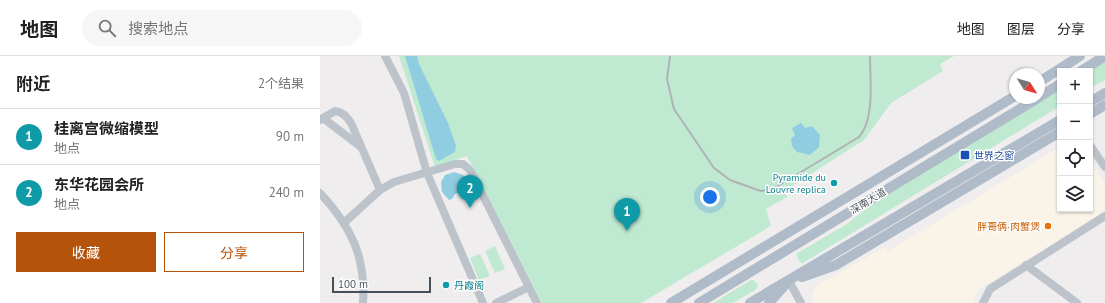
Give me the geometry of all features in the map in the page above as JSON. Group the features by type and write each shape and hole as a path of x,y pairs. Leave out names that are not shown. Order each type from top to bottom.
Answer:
{"main road":[{"path":"1045,78 1080,56"},
{"path":"1086,68 1105,56"},
{"name":"深南大道","path":"1045,94 1057,86"},
{"path":"1093,100 1105,92"},
{"path":"671,303 1009,100"},
{"path":"973,122 1022,104"},
{"name":"深南大道","path":"699,303 1028,104"},
{"path":"1093,112 1105,105"},
{"path":"750,303 1057,122"},
{"path":"1017,146 1057,131"},
{"path":"769,303 789,281 836,265 1057,132"},
{"path":"921,214 973,172"},
{"path":"755,269 778,240"}],"street":[{"path":"385,56 404,93 428,173 483,303"},
{"path":"362,148 321,119 331,112 341,112 352,124 380,190"},
{"path":"1093,149 1105,167"},
{"path":"345,222 380,190 394,182 459,163 463,164 470,170 537,303"},
{"path":"320,193 345,222 353,237 364,280 363,303"},
{"path":"983,303 990,289 1105,216"},
{"path":"1026,265 1076,303"},
{"path":"789,281 801,303"},
{"path":"496,303 528,287"}],"shaded area":[{"path":"1057,149 1057,212 1093,212 1093,164 1105,183 1105,211 978,290 973,303 813,303 812,297 814,290 821,283 885,247 888,251"}],"green space":[{"path":"399,56 954,56 940,64 943,71 891,103 864,140 784,191 787,197 766,209 771,226 641,303 542,303 467,156 435,167"},
{"path":"1105,60 1105,80 1093,86 1093,69"},
{"path":"1057,90 1057,108 803,263 800,262 796,254 847,224 873,203 1034,104 1045,104 1045,97"},
{"path":"495,246 505,269 495,273 485,251"},
{"path":"480,254 490,276 479,280 470,258"},
{"path":"751,280 754,280 758,286 755,290 733,303 713,303"}],"water":[{"path":"405,56 417,56 419,64 448,123 456,146 455,152 439,161 436,159"},
{"path":"801,123 805,128 812,126 820,135 819,147 810,155 797,152 792,146 791,139 795,135 792,128"},
{"path":"454,172 463,175 468,185 466,189 455,194 452,199 449,200 442,192 441,182 445,175"}],"railway":[{"path":"670,56 667,79 674,109 714,168 730,180 761,191 773,189 859,137 864,129 870,110 870,56"}],"place":[{"name":"世界之窗","path":"965,155"},
{"name":"Pyramide du Louvre replica","path":"834,183"},
{"name":"东华花园会所","path":"470,208"},
{"name":"胖哥俩·肉蟹煲","path":"1048,226"},
{"name":"桂离宫微缩模型","path":"627,231"},
{"name":"丹霞阁","path":"446,285"}]}
